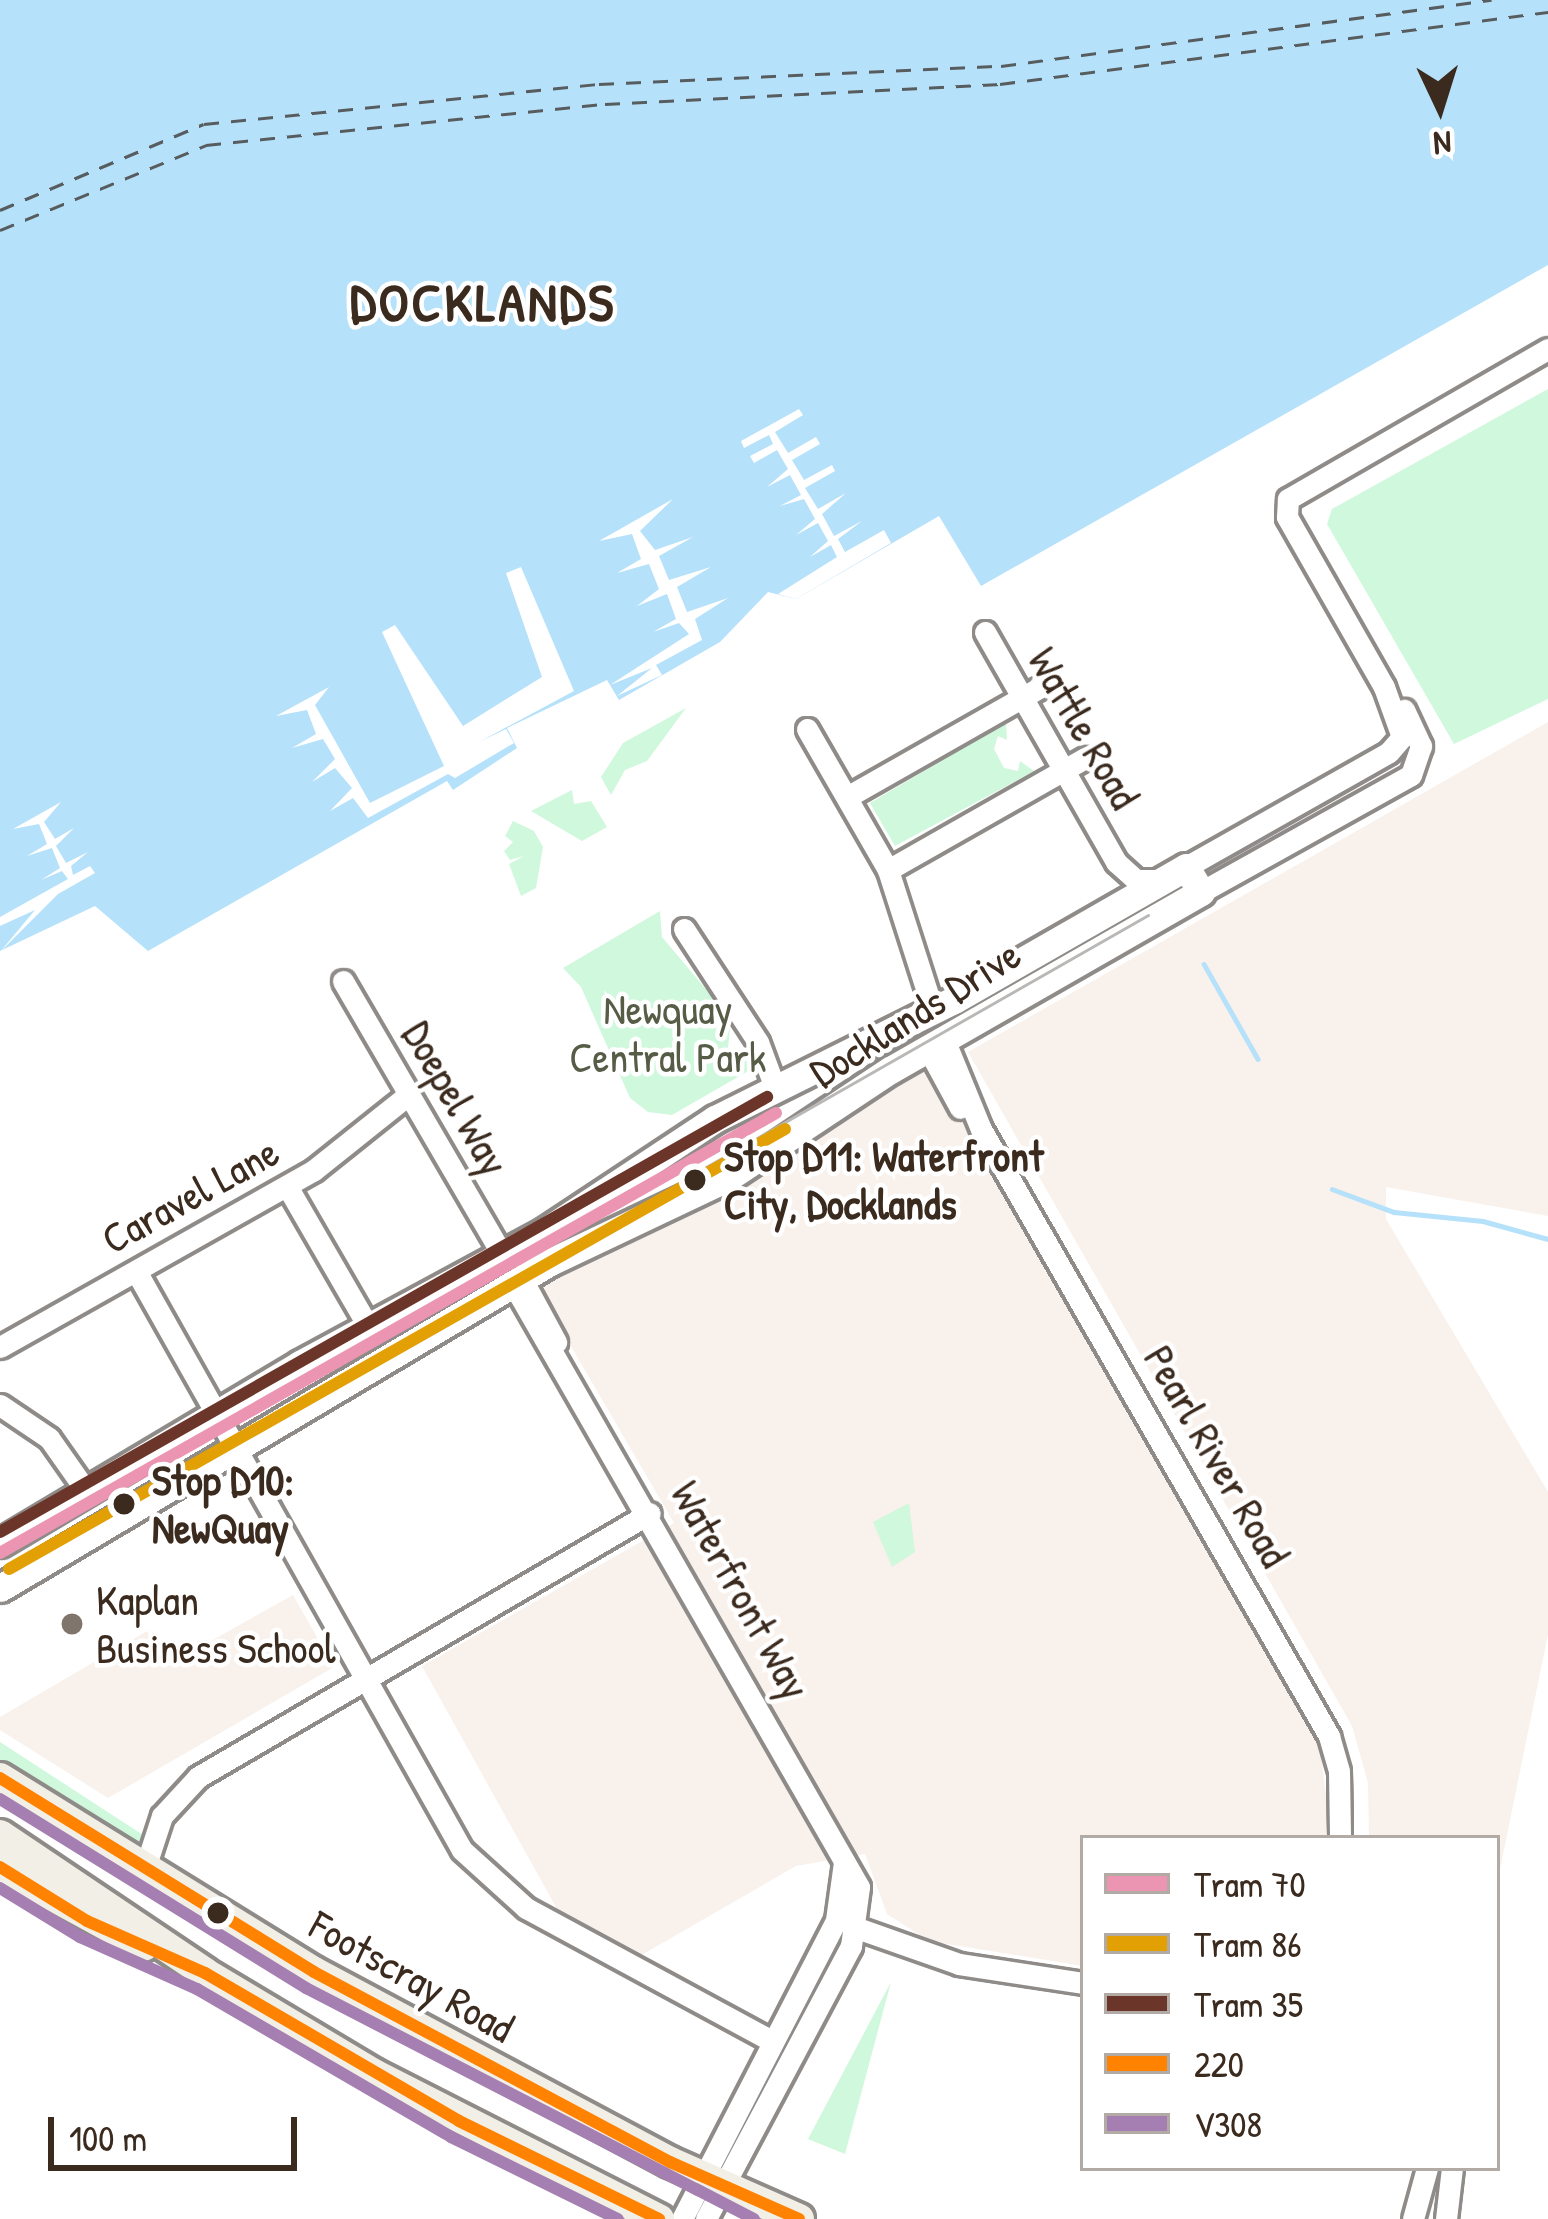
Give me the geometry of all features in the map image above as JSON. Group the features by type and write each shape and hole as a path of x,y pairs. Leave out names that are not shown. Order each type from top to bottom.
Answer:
{"main road":[{"name":"Footscray Road","path":"0,1778 314,1972 712,2181 799,2219"},
{"path":"0,1834 205,1973 459,2121 659,2219"},
{"path":"0,1868 87,1921 205,1973"}],"street":[{"path":"1384,687 1402,729 1393,749 1408,777 1420,758 1419,736 1384,687 1304,547 1299,510 1319,479 1548,349"},
{"name":"Wattle Road","path":"985,632 1116,862 1136,880 1174,874"},
{"path":"847,797 1044,686"},
{"name":"Pearl River Road","path":"807,728 888,870 929,1003 936,1044 1329,1736 1339,1771 1340,1835"},
{"name":"Docklands Drive","path":"0,1543 502,1254 776,1088 929,1003 1102,916 1393,749"},
{"path":"888,870 1085,758"},
{"name":"Docklands Drive","path":"0,1588 518,1282 729,1178 936,1044 1408,777"},
{"path":"1334,784 1350,810"},
{"name":"Wattle Road","path":"1102,916 1120,892 1116,862"},
{"path":"1174,874 1194,896"},
{"path":"684,929 758,1042 776,1088"},
{"name":"Doepel Way","path":"343,981 502,1254"},
{"name":"Caravel Lane","path":"0,1347 287,1186 408,1096"},
{"path":"287,1186 369,1328"},
{"name":"Waterfront Way","path":"502,1254 859,1887 857,1928 712,2181 682,2219"},
{"path":"136,1271 449,1832 491,1882 772,2041"},
{"path":"0,1406 50,1438 88,1492"},
{"path":"144,1871 162,1816 198,1777 650,1513"},
{"name":"Waterfront Way","path":"706,2219 712,2181 772,2041 840,1911 840,1850"},
{"path":"857,1928 959,1964 1080,1984"},
{"path":"1413,2219 1425,2171"},
{"path":"1446,2219 1453,2171"}],"shaded area":[{"path":"1548,722 1548,1216 1386,1187 1386,1219 1548,1492 1548,1634 1500,1869 1500,1835 1369,1835 1368,1783 1352,1726 968,1052"},
{"path":"915,1069 931,1072 967,1123 1319,1737 1331,1835 1080,1835 1080,1966 929,1941 887,1914 865,1854 796,1866 638,1957 562,1918 422,1666 674,1523 544,1300 545,1280"},
{"path":"293,1595 334,1667 108,1798 0,1730 0,1717 147,1631 168,1665"}],"green space":[{"path":"1548,389 1548,699 1454,744 1327,524 1332,509"},
{"path":"686,708 647,761 625,770 611,795 601,777 623,743"},
{"path":"1006,723 1007,740 998,736 994,749 1004,768 1018,771 1020,761 1034,771 895,846 870,803"},
{"path":"572,790 574,804 591,801 607,827 582,841 531,811"},
{"path":"513,821 534,831 543,847 536,888 521,896 509,864 524,856 510,860 504,851 513,842 505,836"},
{"name":"Newquay Central Park","path":"660,911 662,937 731,1019 728,1048 749,1053 757,1066 672,1115 648,1112 630,1098 581,987 563,968"},
{"path":"909,1503 915,1552 892,1567 873,1522"},
{"path":"0,1742 143,1835 135,1848 0,1760"},
{"path":"891,1982 845,2154 808,2139"}],"water":[{"path":"0,0 1548,0 1548,265 981,586 939,516 796,599 768,592 720,642 619,700 607,680 507,728 517,748 453,790 447,781 148,951 95,906 0,951"}],"pier":[{"path":"799,409 803,415 775,432 788,453 816,437 820,444 792,460 804,480 832,465 835,471 805,488 818,509 846,493 822,514 834,536 862,521 838,539 845,552 884,530 891,543 796,599 778,594 837,557 831,545 810,557 828,541 818,523 796,535 815,519 804,499 780,506 801,495 790,475 767,487 788,469 777,450 754,463 750,456 773,444 769,435 744,448 741,441"},
{"path":"673,499 640,531 655,550 693,537 659,556 669,580 711,567 677,587 687,612 728,598 695,619 702,640 656,665 662,675 617,696 652,668 610,685 689,634 679,623 653,632 676,619 667,594 637,606 659,589 649,564 617,573 641,559 632,534 599,541"},
{"path":"521,567 574,691 479,742 506,729 514,743 455,778 448,774 368,818 353,798 330,811 352,788 335,768 312,782 335,759 323,739 292,748 316,734 307,710 276,716 329,687 315,705 370,803 444,766 382,632 395,625 463,726 542,677 506,573"},
{"path":"61,802 44,822 55,839 74,828 56,846 66,863 88,852 71,866 73,875 90,866 95,873 58,894 0,952 35,910 0,926 0,917 68,879 62,871 41,880 60,868 52,848 27,856 47,844 39,824 13,829"}],"waterway":[{"path":"1204,964 1258,1059"},
{"path":"1332,1189 1394,1212 1483,1221 1548,1239"}],"ferry route":[{"path":"0,210 204,124 599,84 1001,66 1492,0"},
{"path":"0,230 206,145 605,104 1000,84 1548,12"}],"tram line":[{"path":"692,1175 1148,915"},
{"name":"35","path":"0,1532 767,1097"},
{"name":"70","path":"0,1553 776,1113"},
{"name":"86","path":"9,1569 785,1129"}],"transit line":[{"name":"220","path":"0,1778 314,1972 670,2162 799,2219"},
{"name":"V308","path":"0,1799 306,1988 754,2219"},
{"name":"220","path":"0,1867 87,1921 205,1973 459,2121 659,2219"},
{"name":"V308","path":"0,1888 80,1937 197,1989 451,2137 618,2219"}],"place":[{"name":"Stop D11: Waterfront City, Docklands","path":"695,1180"},
{"name":"Stop D10: NewQuay","path":"124,1504"},
{"name":"Kaplan Business School","path":"72,1624"}],"district":[{"name":"DOCKLANDS","path":"483,302"}]}
